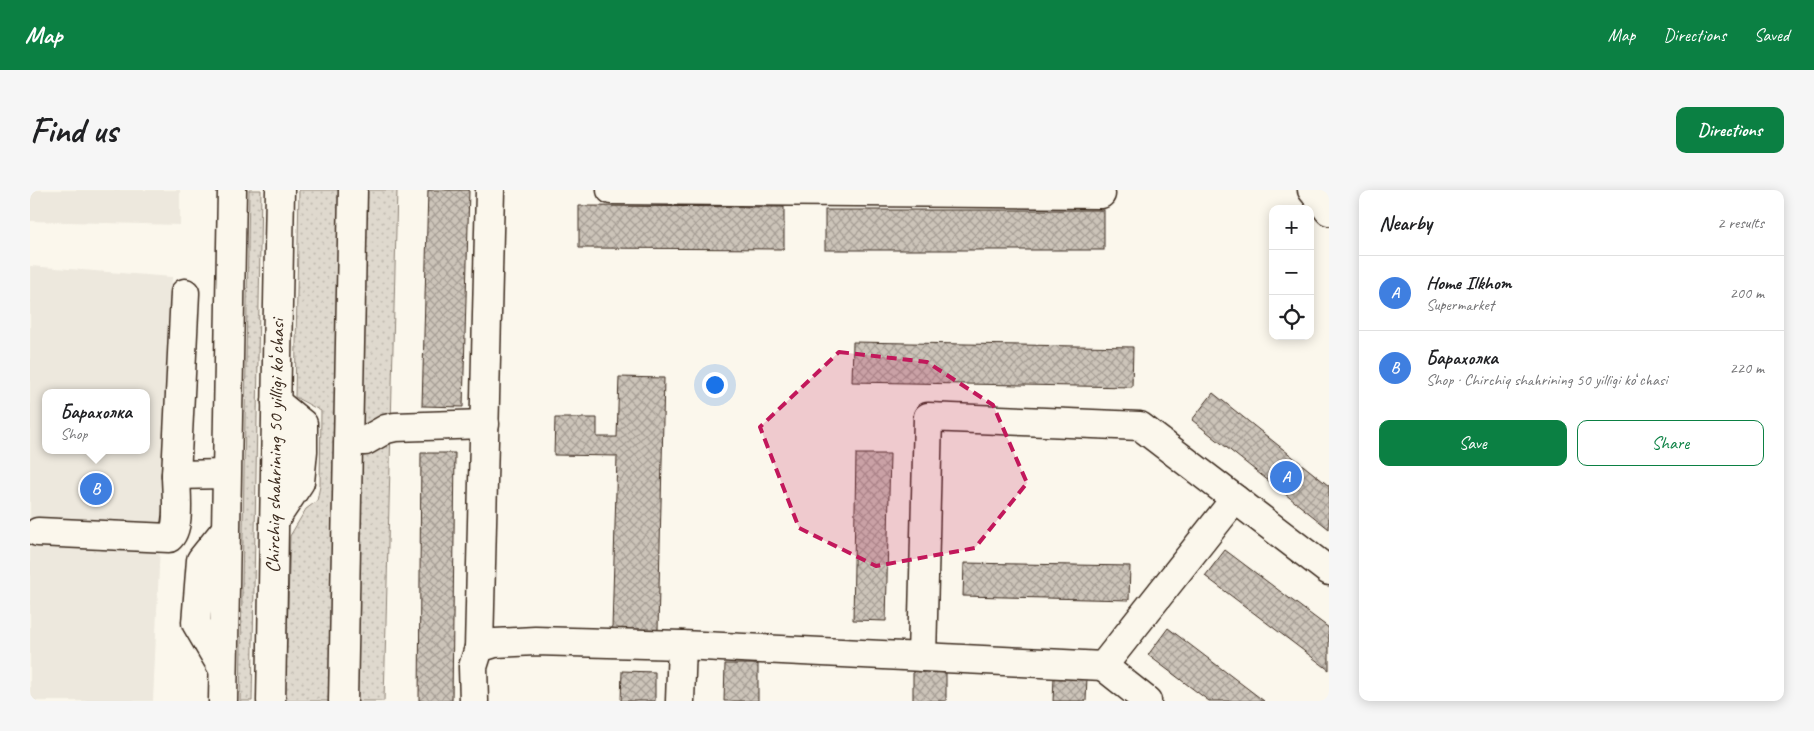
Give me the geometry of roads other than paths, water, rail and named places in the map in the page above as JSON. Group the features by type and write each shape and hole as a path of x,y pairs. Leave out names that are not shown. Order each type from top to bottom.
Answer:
{"main road":[{"path":"223,701 232,190"},
{"name":"Chirchiq shahrining 50 yilligi koʻchasi","path":"271,701 280,190"},
{"path":"343,701 353,190"},
{"path":"474,701 472,667 479,648 490,190"},
{"path":"611,190 1101,194"},
{"path":"1312,190 1329,211"},
{"path":"38,532 169,538 172,535 176,527 176,475 185,293"},
{"path":"922,657 928,417 1140,426 1329,571"},
{"path":"349,441 365,441 386,429 395,427 485,424"},
{"path":"176,475 226,474"},
{"path":"1103,666 1235,499"},
{"path":"479,648 495,643 535,640 682,645 1103,666 1147,701"},
{"path":"680,701 682,645"}],"place":[{"name":"Home Ilkhom","path":"1286,477"},
{"name":"Барахолка","path":"96,489"}]}
